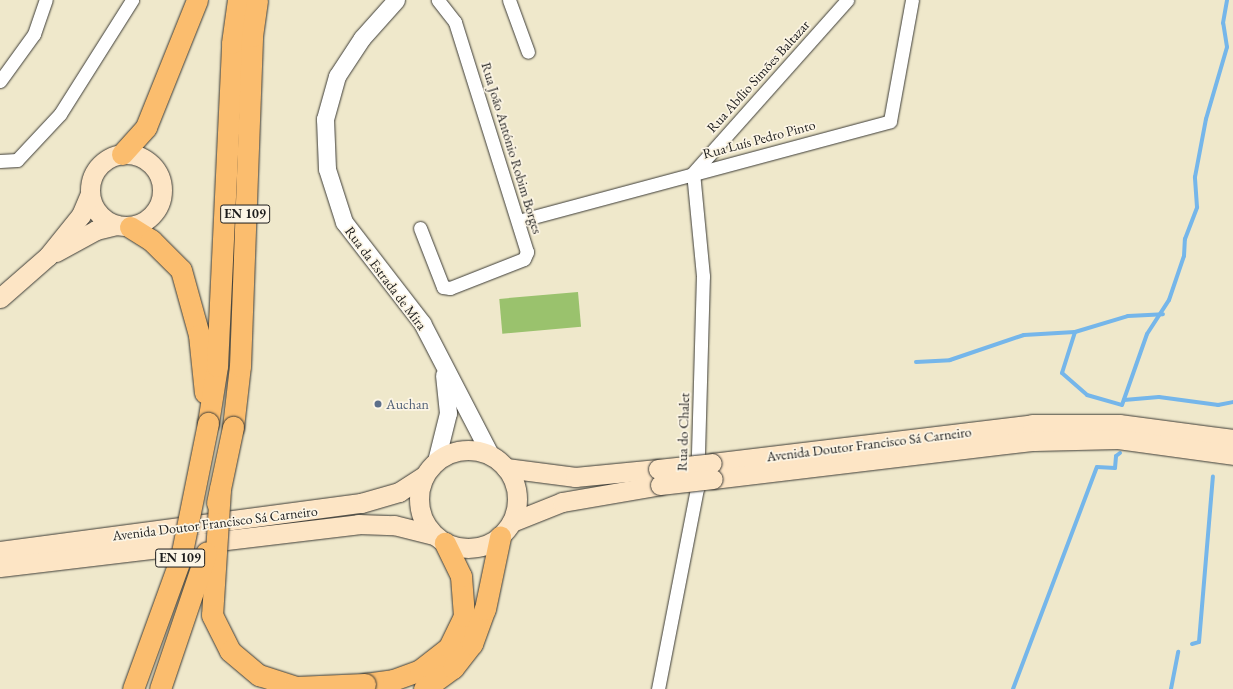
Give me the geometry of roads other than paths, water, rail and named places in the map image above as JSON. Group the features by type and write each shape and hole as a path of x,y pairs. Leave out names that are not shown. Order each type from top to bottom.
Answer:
{"main road":[{"path":"0,298 48,256 81,215 90,194 91,180 98,167 109,158 122,154 146,127 197,0"},
{"name":"EN 109","path":"133,689 181,557 208,422 217,366 232,43 238,0"},
{"name":"EN 109","path":"160,689 204,567 233,427 240,366 252,36 257,0"},
{"path":"48,256 96,230 123,226 155,213 162,201 163,186 149,162 122,154"},
{"path":"90,194 103,219 123,226 151,240 180,270 200,335 208,422"},
{"name":"Avenida Doutor Francisco Sá Carneiro","path":"712,471 1032,424 1119,424 1233,439"},
{"name":"Avenida Doutor Francisco Sá Carneiro","path":"506,468 575,477 659,477 1034,441 1118,439 1233,455"},
{"path":"220,489 212,615 230,651 259,675 296,687 365,684 393,680 420,670 449,647 464,616 461,576 440,539 419,507 424,476 436,462 463,450 491,456 506,468 517,494 506,529 485,609 472,644 453,668 424,689"},
{"name":"Avenida Doutor Francisco Sá Carneiro","path":"0,551 361,503 399,492 424,476"},
{"name":"Avenida Doutor Francisco Sá Carneiro","path":"506,529 562,502 659,477"},
{"name":"Avenida Doutor Francisco Sá Carneiro","path":"0,567 358,524 394,525 440,539"},
{"path":"440,539 474,548 506,529"}],"street":[{"path":"0,81 34,34 46,0"},
{"path":"121,0 121,19"},
{"path":"0,161 17,160 60,114 132,0"},
{"name":"Rua da Estrada de Mira","path":"396,0 362,38 337,76 325,119 327,169 344,222 422,323 491,456"},
{"name":"Rua João António Robim Borges","path":"420,228 443,287 450,288 524,259 526,252 518,221 455,22 438,0"},
{"path":"509,0 528,52"},
{"name":"Rua Abílio Simões Baltazar","path":"693,173 847,0"},
{"name":"Rua Luís Pedro Pinto","path":"518,221 890,121 912,0"},
{"name":"Rua do Chalet","path":"658,689 697,489 703,276 693,173"},
{"name":"Rua da Estrada de Mira","path":"436,462 448,413 442,361"}],"waterway":[{"path":"1075,332 1062,373 1087,395 1122,405 1147,334 1169,300 1184,256 1185,239 1197,207 1195,177 1206,119 1227,47 1223,23 1227,0"},
{"path":"916,362 950,360 1024,335 1075,332 1128,316 1163,314"},
{"path":"1124,400 1159,397 1218,405 1233,402"},
{"path":"1013,689 1097,467 1115,468 1116,456 1120,453"},
{"path":"1192,644 1199,642 1213,477"},
{"path":"1171,689 1178,652"}],"place":[{"name":"Auchan","path":"378,404"}]}
